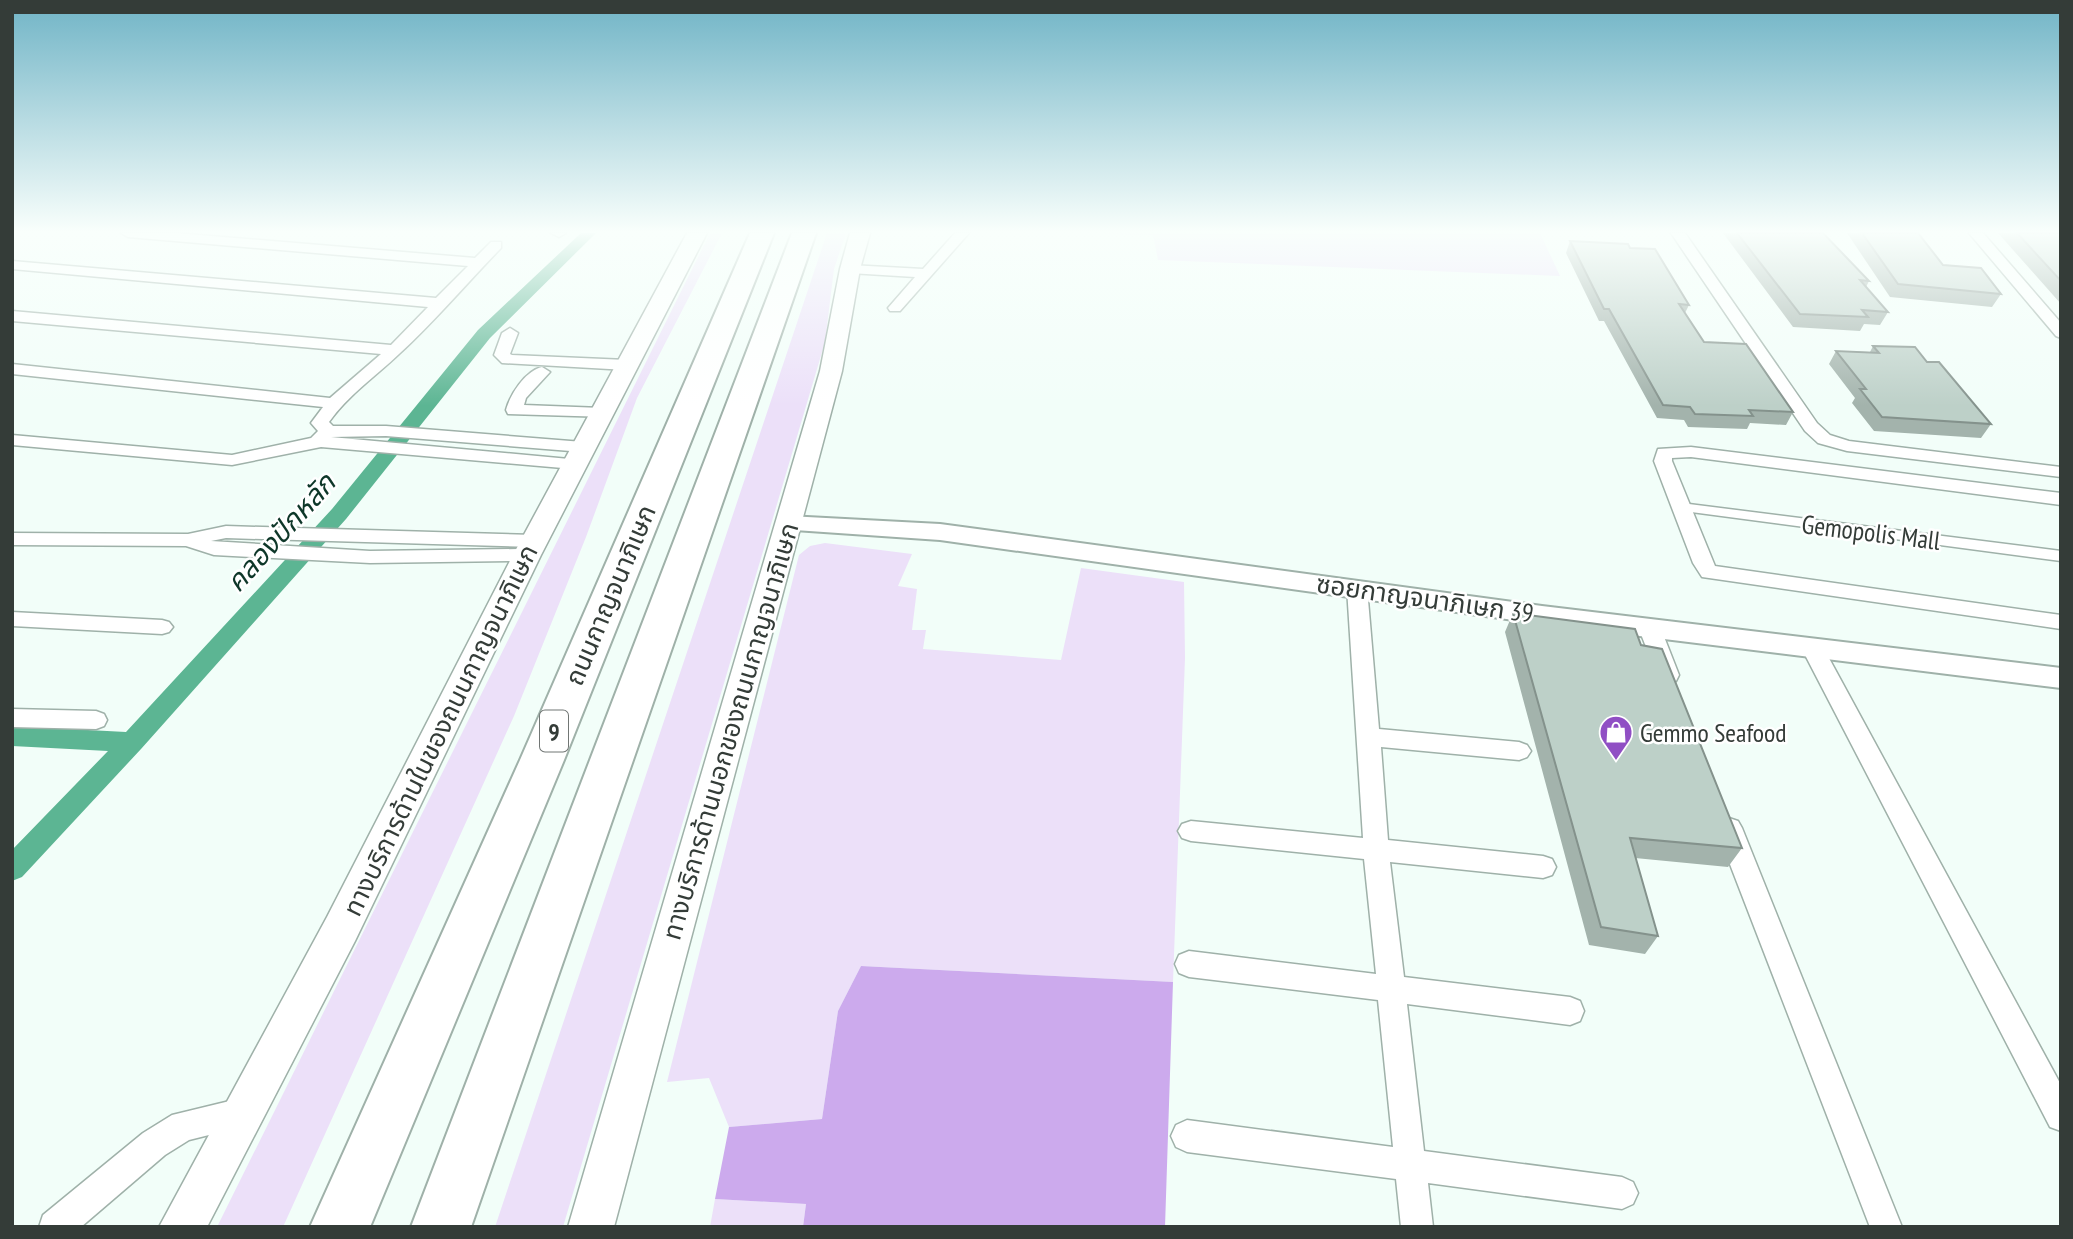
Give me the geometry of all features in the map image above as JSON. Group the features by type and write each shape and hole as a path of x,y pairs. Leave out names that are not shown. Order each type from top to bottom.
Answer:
{"highway":[{"name":"ถนนกาญจนาภิเษก","path":"340,1227 542,760 738,291"},
{"name":"ถนนกาญจนาภิเษก","path":"441,1227 783,291"}],"main road":[{"name":"ทางบริการด้านในของถนนกาญจนาภิเษก","path":"182,1227 341,929 530,548 666,291"},
{"name":"ทางบริการด้านนอกของถนนกาญจนาภิเษก","path":"591,1227 831,371 846,291"}],"street":[{"path":"302,291 439,303"},
{"path":"323,436 320,423 334,402 395,349 451,291"},
{"path":"895,308 910,291"},
{"path":"1718,291 1811,427 1824,439 1847,446 2061,472"},
{"path":"2025,291 2061,333"},
{"path":"12,316 395,349"},
{"path":"510,333 502,355 508,360 520,363 627,365"},
{"path":"12,369 334,402"},
{"path":"542,372 519,397 514,410 522,413 602,413"},
{"path":"12,440 232,460 269,455 323,436 386,431 579,456"},
{"path":"323,436 371,448 579,456"},
{"path":"2061,499 1691,452 1664,453 1663,461 1703,564 1709,572 2061,622"},
{"name":"Gemopolis Mall","path":"1681,507 2061,556"},
{"name":"ซอยกาญจนาภิเษก 39","path":"788,524 940,532 1650,629 2061,678"},
{"path":"17,543 187,540 226,532 331,534 530,548"},
{"path":"187,540 214,549 370,556 530,548"},
{"path":"1357,588 1377,850 1417,1227"},
{"path":"12,619 162,627"},
{"path":"1650,629 1675,692"},
{"path":"1813,649 2061,1116"},
{"path":"12,718 96,720"},
{"path":"1368,737 1519,751"},
{"path":"1721,808 1886,1227"},
{"path":"1191,831 1543,867"},
{"path":"1189,964 1570,1011"},
{"path":"55,1227 154,1144 183,1126 242,1113"},
{"path":"1188,1136 1622,1193"}],"shaded area":[{"path":"681,291 692,291 637,398 586,537 514,716 283,1227 217,1227"},
{"path":"808,291 831,291 825,342 563,1227 495,1227"},
{"path":"825,543 912,554 898,586 917,589 912,630 926,630 923,649 1061,660 1081,568 1184,582 1185,658 1173,982 861,966 838,1011 822,1119 729,1127 709,1078 667,1082 799,555 810,546"},
{"path":"861,966 1173,982 1165,1227 803,1227 806,1204 715,1199 729,1127 822,1119 838,1011"},
{"path":"715,1199 806,1204 803,1227 710,1227"}],"building":[{"path":"1595,291 1680,291 1689,305 1679,304 1704,342 1746,344 1793,412 1749,410 1753,416 1695,414 1690,407 1663,405 1609,309 1604,309"},
{"path":"1782,291 1869,291 1888,312 1862,310 1868,317 1800,314"},
{"path":"1968,291 1999,291 2001,294"},
{"path":"1873,346 1915,347 1927,362 1939,362 1991,424 1882,417 1860,389 1866,389 1836,351 1879,353"},
{"name":"Gemmo Seafood","path":"1513,613 1635,629 1641,645 1662,649 1742,848 1630,838 1658,936 1601,927"}],"waterway":[{"name":"คลองปักหลัก","path":"132,742 339,514 484,334 529,291"},
{"path":"12,736 132,742"},
{"name":"คลองปักหลัก","path":"12,869 132,742"}],"place":[{"name":"Gemmo Seafood","path":"1616,762"}]}
